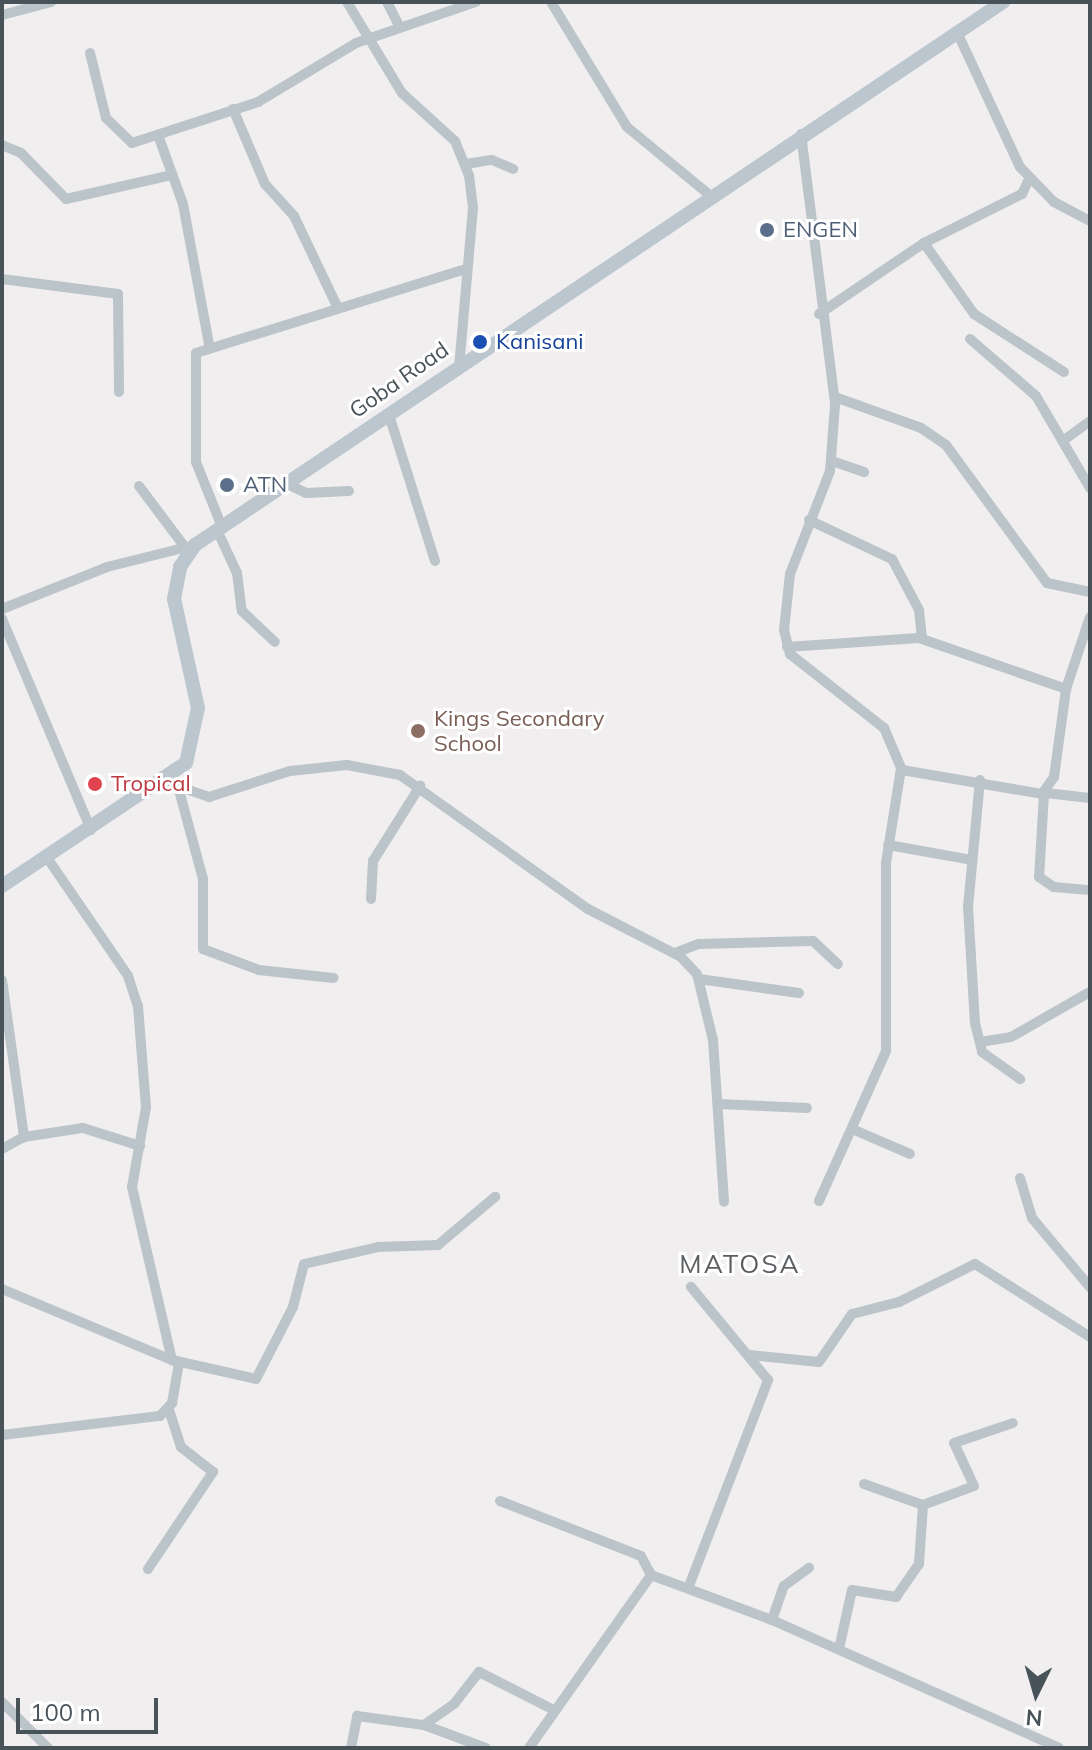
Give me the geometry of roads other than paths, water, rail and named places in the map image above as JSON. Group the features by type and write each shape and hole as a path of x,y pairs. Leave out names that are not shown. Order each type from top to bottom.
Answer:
{"main road":[{"name":"Goba Road","path":"2,886 172,786 186,763 197,728 174,599 180,567 189,545 220,529 801,134 1003,2"}],"street":[{"path":"2,15 51,2"},
{"path":"347,2 357,27 373,38 397,86 433,115 466,164 474,200 462,270 459,367"},
{"path":"387,2 400,27"},
{"path":"90,53 118,133 132,143 286,89 373,38 476,2"},
{"path":"551,2 627,127 712,197"},
{"path":"957,32 1029,179 1090,221"},
{"path":"233,109 265,184 294,216 337,306"},
{"path":"787,647 787,590 832,461 835,397 819,314 801,134"},
{"path":"158,135 172,175 208,314 209,344"},
{"path":"2,145 21,153 66,199 172,175"},
{"path":"466,164 492,160 513,169"},
{"path":"819,314 924,243 1022,194 1029,179"},
{"path":"924,243 969,310 1064,372"},
{"path":"275,642 242,611 237,576 196,462 193,362 209,344 462,270"},
{"path":"2,279 118,294 119,392"},
{"path":"970,339 1036,396 1090,488"},
{"path":"835,397 921,428 946,445 1047,583 1090,592"},
{"path":"389,415 435,561"},
{"path":"1064,440 1090,421"},
{"path":"832,461 864,472"},
{"path":"287,484 306,493 349,491"},
{"path":"2,609 189,545 139,486"},
{"path":"809,520 892,559 919,610 922,639"},
{"path":"1090,617 1066,689 1045,794 1038,875 1054,887 1090,890"},
{"path":"2,619 92,831"},
{"path":"787,647 922,639 1066,689"},
{"path":"787,647 884,728 901,768 888,845 886,1051 819,1201"},
{"path":"334,978 259,970 203,949 203,879 172,786 218,795 290,771 347,765 420,786 588,909 675,953 699,979 719,1104 724,1202"},
{"path":"901,768 1045,794 1090,798"},
{"path":"980,780 968,913 980,1042 982,1052 1020,1079"},
{"path":"371,899 375,855 420,786"},
{"path":"888,845 972,860"},
{"path":"48,859 134,991 146,1076 134,1203 176,1362 169,1410 182,1449 213,1472 148,1569"},
{"path":"675,953 699,944 813,941 838,964"},
{"path":"699,979 799,993"},
{"path":"2,980 24,1137"},
{"path":"980,1042 1011,1037 1090,992"},
{"path":"719,1104 807,1108"},
{"path":"2,1149 24,1137 83,1128 140,1146"},
{"path":"852,1129 910,1154"},
{"path":"1020,1178 1032,1218 1090,1287"},
{"path":"2,1289 176,1362 256,1379 293,1307 304,1264 378,1247 438,1245 495,1197"},
{"path":"750,1355 819,1362 852,1314 899,1302 975,1264 1090,1337"},
{"path":"689,1586 767,1384 750,1355 691,1287"},
{"path":"2,1435 169,1410"},
{"path":"864,1484 923,1505 974,1486 954,1443 1013,1423"},
{"path":"500,1501 641,1556 651,1575 689,1586 772,1620 1059,1748"},
{"path":"839,1649 852,1590 896,1597 919,1564 923,1505"},
{"path":"772,1620 784,1586 809,1568"},
{"path":"529,1748 552,1709 606,1648 651,1575"},
{"path":"424,1725 454,1704 479,1672 552,1709"},
{"path":"2,1702 48,1748"},
{"path":"351,1748 357,1716 424,1725 486,1748"}],"place":[{"name":"ENGEN","path":"767,230"},
{"name":"Kanisani","path":"480,342"},
{"name":"ATN","path":"227,485"},
{"name":"Kings Secondary School","path":"418,731"},
{"name":"Tropical","path":"95,784"}],"district":[{"name":"MATOSA","path":"740,1264"}]}
